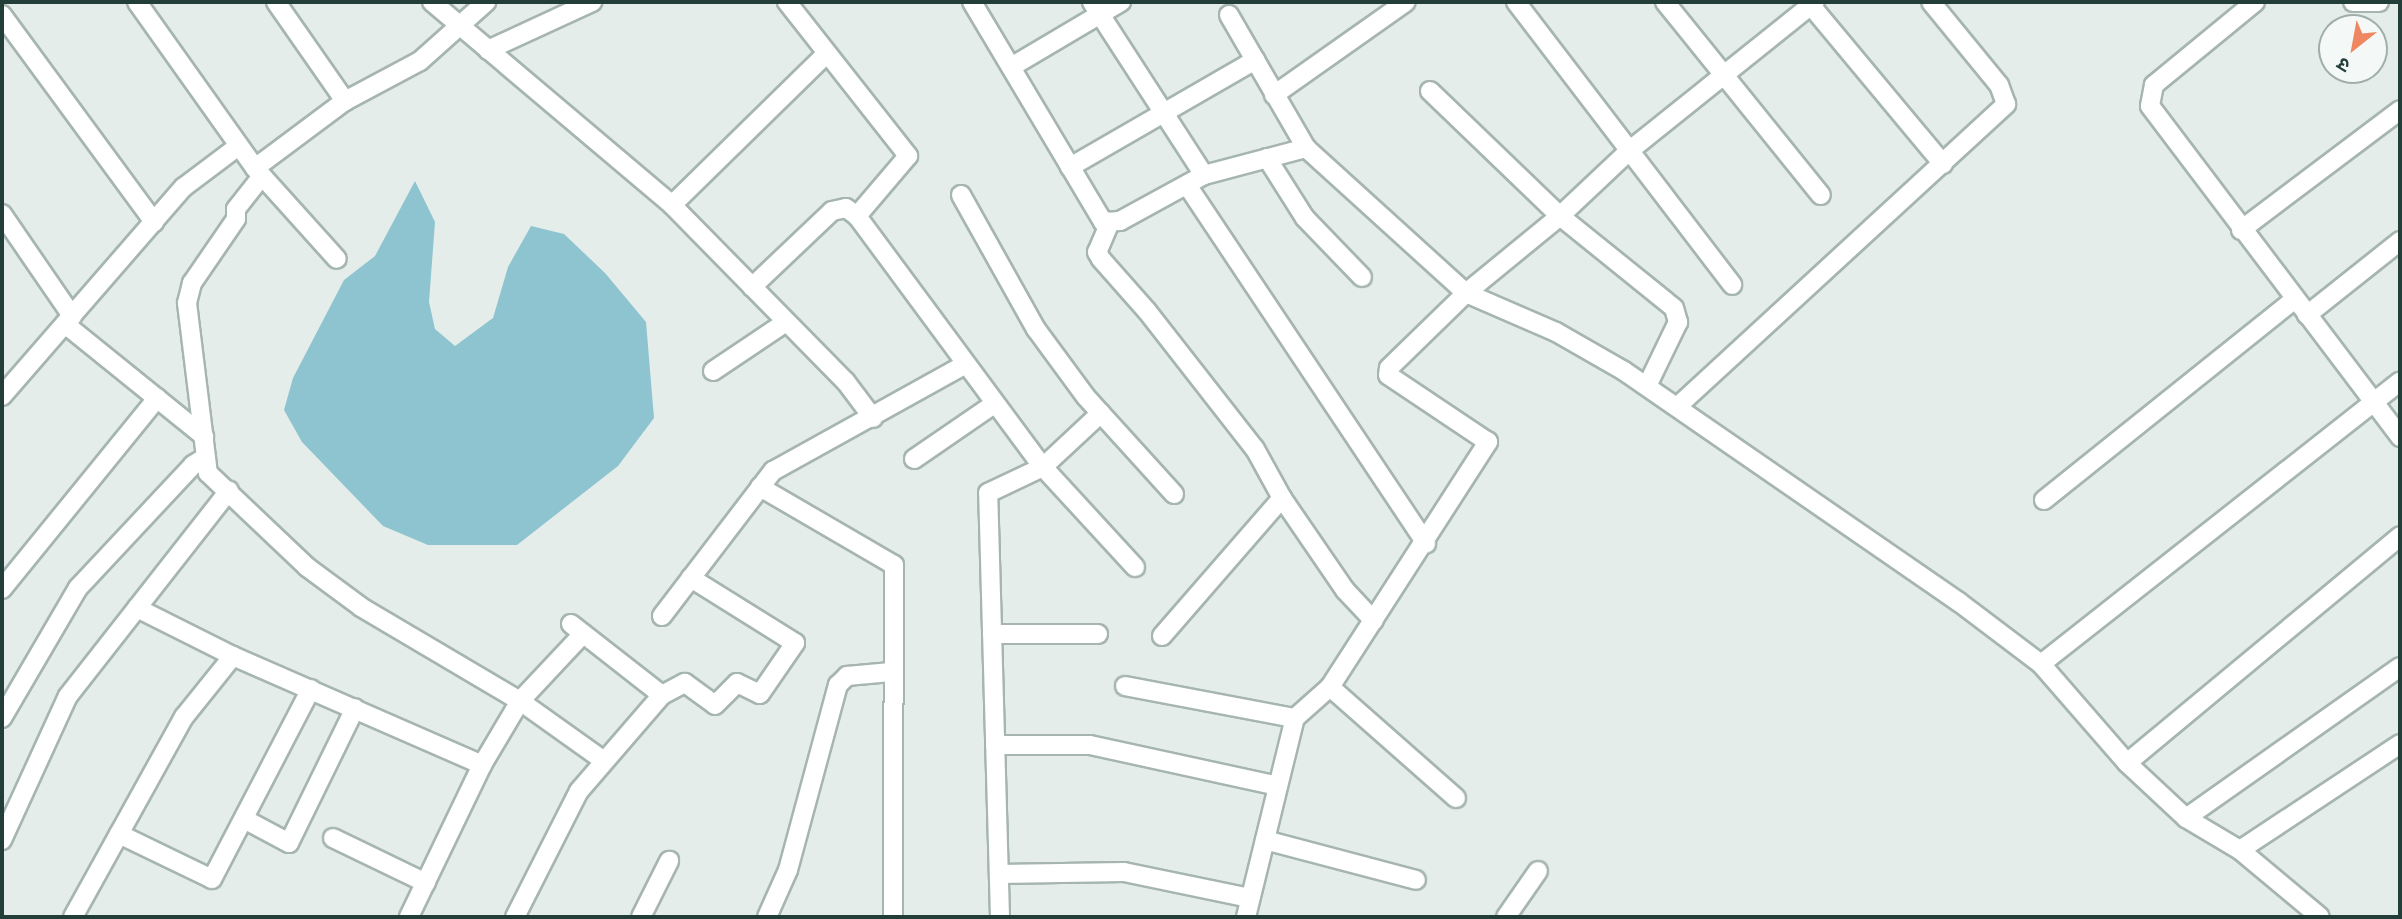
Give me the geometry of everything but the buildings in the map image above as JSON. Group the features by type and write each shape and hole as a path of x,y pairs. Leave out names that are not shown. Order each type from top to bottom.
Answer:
{"street":[{"path":"137,2 237,147 337,259"},
{"path":"276,2 345,101"},
{"path":"432,2 672,205 846,382 873,418"},
{"path":"486,2 458,24 420,61 345,101 259,172 236,209 236,219 189,293 208,473 307,567 361,607 520,701 604,761"},
{"path":"488,50 592,2"},
{"path":"787,2 825,55 908,156 857,216"},
{"path":"972,2 1102,222 1120,221 1204,175 1306,148"},
{"path":"1011,67 1096,7 1121,2"},
{"path":"1274,95 1406,2"},
{"path":"1516,2 1732,285"},
{"path":"1665,2 1821,195"},
{"path":"1678,406 1943,164 2007,101 1931,2"},
{"path":"2255,2 2154,86 2149,99 2154,115 2400,437"},
{"path":"2353,2 2379,2"},
{"path":"1245,917 1295,718 1330,687 1426,544 1488,442 1388,375 1466,293 1560,216 1629,151 1811,3 1943,164"},
{"path":"1096,7 1204,175"},
{"path":"2,15 154,222"},
{"path":"1229,15 1306,148 1466,293 1556,332 1678,406 2041,664 2127,763 2186,818 2240,850 2320,917"},
{"path":"672,205 825,55"},
{"path":"1070,167 1255,60"},
{"path":"1430,91 1560,216 1669,302 1678,315 1647,386"},
{"path":"2241,230 2400,110"},
{"path":"2,397 184,187 237,147"},
{"path":"1267,158 1305,218 1362,277"},
{"path":"1187,185 1426,544"},
{"path":"961,195 1036,328 1101,414 1174,494"},
{"path":"752,287 832,211 846,208 857,216 964,365 1042,467 1135,567"},
{"path":"2,214 69,320 204,436"},
{"path":"1110,222 1097,252 1101,259 1147,311 1255,449 1282,498 1345,590 1374,621"},
{"path":"2306,315 2400,241"},
{"path":"2044,500 2294,299"},
{"path":"713,371 786,322"},
{"path":"662,616 773,471 802,453 873,418 964,365"},
{"path":"2041,664 2400,381"},
{"path":"2,589 157,398"},
{"path":"914,458 994,404"},
{"path":"1000,917 988,493 1042,467 1101,414"},
{"path":"2,718 78,588 193,465 206,457"},
{"path":"760,487 894,565 891,672 893,917"},
{"path":"2,840 68,696 229,491"},
{"path":"1162,636 1282,498"},
{"path":"2127,763 2400,536"},
{"path":"515,917 555,831 604,761 662,695 685,683 715,705 737,683 760,694 795,643 691,578"},
{"path":"137,608 233,656 482,765"},
{"path":"409,917 482,765 520,701 577,629 662,695"},
{"path":"992,634 1098,634"},
{"path":"73,917 184,717 233,656"},
{"path":"2186,818 2400,667"},
{"path":"767,917 788,870 838,685 847,676 891,672"},
{"path":"1125,686 1295,718"},
{"path":"1330,687 1456,798"},
{"path":"119,834 212,879 311,689"},
{"path":"244,819 289,843 355,708"},
{"path":"2240,850 2400,744"},
{"path":"995,745 1090,745 1278,786"},
{"path":"333,838 426,883"},
{"path":"1265,840 1416,880"},
{"path":"641,917 669,860"},
{"path":"999,874 1124,872 1250,898"},
{"path":"1506,917 1538,872"}],"water":[{"path":"415,181 435,222 429,302 435,329 455,346 493,318 508,267 531,226 564,234 605,273 646,322 654,418 618,466 517,545 428,545 383,526 302,442 284,410 293,378 344,280 375,256"}]}
